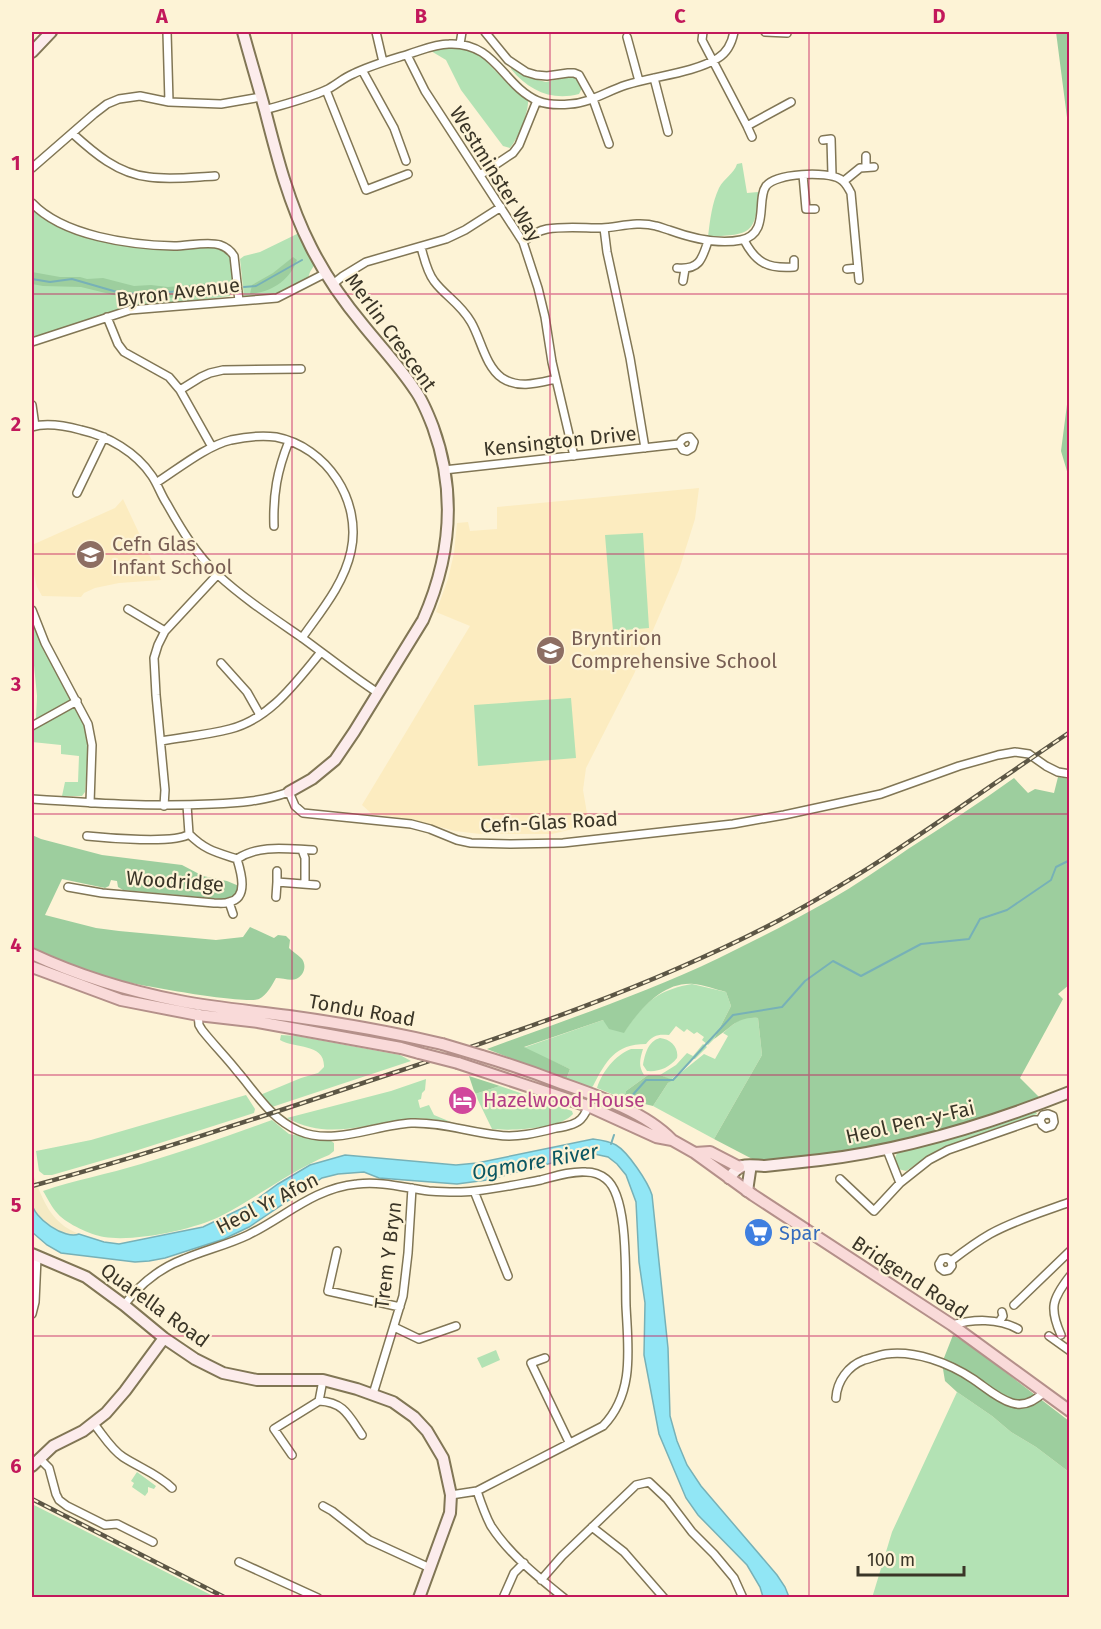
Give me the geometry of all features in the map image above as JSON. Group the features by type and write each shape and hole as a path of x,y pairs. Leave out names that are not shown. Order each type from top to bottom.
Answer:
{"main road":[{"name":"Tondu Road","path":"32,954 75,973 198,1010 401,1048 458,1063 588,1106 656,1137 672,1140"},
{"name":"Tondu Road","path":"32,967 121,1000 198,1010 291,1016 355,1026 441,1044 507,1063 593,1095 631,1112 661,1129 672,1140 695,1153 729,1178"},
{"path":"695,1153 710,1152 739,1167"},
{"name":"Bridgend Road","path":"729,1178 952,1325 1070,1411"}],"street":[{"path":"32,52 51,32"},
{"path":"167,32 169,102"},
{"name":"Merlin Crescent","path":"243,32 284,183 311,248 356,317 418,393 438,440 448,499 448,534 443,563 423,620 335,760 312,780 289,792"},
{"path":"376,32 383,62"},
{"path":"460,44 462,32"},
{"path":"485,32 508,60 526,72 547,76 568,73 579,75 594,102 608,141 598,141"},
{"path":"703,32 702,40 752,137"},
{"path":"265,110 326,90 352,74 383,62 448,44 472,47 490,57 521,90 538,101 550,104 572,104 622,86 696,68 713,61 728,48 734,32"},
{"path":"765,32 787,33"},
{"path":"626,42 639,81"},
{"name":"Westminster Way","path":"407,55 425,91 523,242 538,288 574,456"},
{"path":"362,70 393,128 406,161"},
{"path":"654,78 668,132"},
{"path":"326,90 363,191 408,174"},
{"path":"32,168 107,104 119,99 140,96 169,102 221,104 261,97"},
{"path":"480,175 513,153 519,145 538,101"},
{"path":"747,126 791,102"},
{"path":"72,133 114,166 136,174 149,177 215,176"},
{"path":"823,140 835,139 832,175"},
{"path":"844,181 860,168 870,167 866,156"},
{"path":"523,242 546,229 604,228 647,224 708,241 744,240 758,226 762,216 764,189 768,184 782,178 832,175 844,181 851,193 859,280"},
{"path":"803,176 806,210 815,209"},
{"path":"32,203 51,219 84,232 117,240 175,246 220,245 234,256 239,301"},
{"path":"333,284 366,262 446,239 501,207"},
{"path":"604,228 645,448"},
{"path":"744,240 763,263 771,267 794,267"},
{"path":"683,281 681,268 688,269 698,263 708,241"},
{"path":"421,247 434,282 456,302 466,315 496,373 509,382 528,385 556,379"},
{"path":"847,269 858,268"},
{"name":"Byron Avenue","path":"32,342 130,310 277,298 326,273"},
{"path":"106,317 118,345 124,352 169,377 180,390 212,447"},
{"path":"180,390 201,377 223,370 301,369"},
{"path":"32,405 33,427 58,425 94,433 105,437 131,454 151,475 187,538 218,574 241,595 378,693"},
{"path":"156,483 212,447 232,440 266,436 290,441 309,450 339,480 350,506 352,548 346,570 334,592 302,638"},
{"path":"77,493 105,437"},
{"path":"274,526 273,507 276,481 290,441"},
{"name":"Kensington Drive","path":"444,470 679,444"},
{"path":"164,806 165,790 154,658 165,631 218,574"},
{"path":"128,609 165,631"},
{"path":"32,610 45,643 88,724 92,745 90,803"},
{"path":"160,741 231,729 260,716 294,685 321,652"},
{"path":"221,663 247,692 260,716"},
{"path":"32,726 76,700"},
{"name":"Cefn-Glas Road","path":"289,792 296,806 303,813 411,824 471,843 563,843 733,824 784,815 881,794 959,766 1015,752 1029,754 1058,772 1070,774"},
{"path":"32,799 164,806 252,802 289,792"},
{"path":"187,805 189,834 206,849 237,859 252,851 280,848 313,850"},
{"path":"87,836 169,839 189,834"},
{"path":"302,850 305,858 305,884"},
{"name":"Woodridge","path":"69,886 102,893 229,903 238,897 242,887 242,876 237,859"},
{"path":"276,897 277,872"},
{"path":"277,882 316,885"},
{"path":"229,903 233,914"},
{"path":"198,1010 201,1030 263,1104 278,1119 307,1134 333,1136 400,1124 422,1123 498,1136 515,1136 575,1123 582,1119 593,1095"},
{"name":"Heol Pen-y-Fai","path":"729,1178 741,1176 752,1169 887,1150 966,1129 1070,1092"},
{"path":"840,1179 874,1211 900,1184 929,1160 948,1150 1034,1119 1040,1120"},
{"path":"887,1150 900,1184"},
{"name":"Heol Pen-y-Fai","path":"739,1167 746,1165 752,1169"},
{"path":"729,1178 739,1167"},
{"path":"747,1191 752,1169"},
{"name":"Heol Yr Afon","path":"124,1305 150,1277 166,1267 248,1235 300,1202 330,1189 375,1183 429,1191 474,1191 527,1183 573,1172 592,1172 604,1177 613,1186 619,1199 623,1226 628,1368 621,1402 612,1416 603,1426 569,1442"},
{"name":"Trem Y Bryn","path":"373,1394 403,1296 412,1188"},
{"path":"474,1191 508,1276"},
{"path":"951,1261 973,1244 1008,1225 1070,1202"},
{"path":"337,1251 328,1292 400,1307"},
{"path":"1014,1305 1070,1251"},
{"path":"32,1314 35,1302 34,1256"},
{"name":"Quarella Road","path":"34,1256 86,1277 164,1338 195,1359 224,1373 257,1380 323,1380 393,1402 414,1418 427,1431 443,1458 450,1495 450,1513 419,1598"},
{"path":"1070,1276 1060,1288 1053,1307 1057,1336 1070,1351"},
{"path":"999,1323 1003,1316 1002,1312"},
{"path":"952,1325 975,1321 999,1323 1018,1329"},
{"path":"394,1327 419,1339 456,1326"},
{"path":"153,1542 117,1524 105,1525 67,1506 59,1500 56,1494 49,1468 34,1463 53,1446 94,1424 116,1403 164,1338"},
{"path":"836,1398 836,1390 844,1374 850,1368 860,1362 885,1354 915,1356 942,1363 1013,1404 1023,1405 1032,1402 1044,1392"},
{"path":"450,1495 477,1491 569,1442 531,1363 545,1358"},
{"path":"319,1401 323,1380"},
{"path":"292,1455 274,1429 319,1401 340,1405 362,1435"},
{"path":"94,1424 122,1456 163,1479 172,1488"},
{"path":"542,1580 562,1556 636,1485 649,1482 667,1499 692,1532 734,1578 744,1598"},
{"path":"477,1491 491,1525 504,1543 564,1598"},
{"path":"323,1506 369,1540 430,1568"},
{"path":"592,1527 624,1552 664,1598"},
{"path":"238,1562 318,1598"},
{"path":"503,1598 514,1573 524,1563"}],"shaded area":[{"name":"Bryntirion Comprehensive School","path":"699,488 695,519 679,570 634,674 586,768 583,790 589,825 552,834 480,834 455,831 410,819 372,814 362,805 470,626 436,612 448,579 457,523 468,522 470,531 497,529 497,507"},
{"name":"Cefn Glas Infant School","path":"123,499 161,580 119,583 95,588 81,597 42,596 37,587 32,566 32,545 115,508"}],"green space":[{"path":"1056,32 1069,32 1069,133"},
{"path":"459,47 479,54 516,92 528,100 522,125 510,148 503,146 461,90 446,60 431,51 435,48"},
{"path":"511,67 526,77 546,82 571,76 579,81 582,88 579,94 550,95 525,83"},
{"path":"742,163 747,193 758,192 752,225 741,233 708,237 713,206 719,188 737,164"},
{"path":"32,209 42,218 74,231 168,248 221,250 231,260 233,270 230,296 151,306 32,340"},
{"path":"299,233 315,264 308,278 279,295 244,297 240,259"},
{"path":"293,257 297,260 285,279 266,291 250,294 252,285 273,273"},
{"path":"32,272 60,277 103,278 134,286 168,287 221,282 230,287 226,293 216,296 139,299 81,287 32,284"},
{"path":"1069,389 1069,478 1061,451"},
{"path":"643,533 649,628 613,631 605,535"},
{"path":"32,622 43,649 83,721 88,752 85,792 82,796 62,796 65,782 78,782 79,756 61,754 61,745 32,742 37,696"},
{"path":"571,698 576,758 478,766 474,705"},
{"path":"1058,777 1069,779 1069,985 1058,994 1063,999 1020,1078 1041,1099 977,1122 912,1140 853,1151 760,1163 714,1139 762,1055 758,1018 739,1021 714,1039 731,1006 726,992 706,986 683,984 662,992 653,999 624,1033 609,1029 603,1020 524,1047 570,1069 566,1080 487,1049 662,983 761,937 849,889 1014,778 1028,793 1035,789 1054,793"},
{"path":"32,835 102,855 182,865 203,876 239,886 233,897 221,899 123,890 118,887 117,881 111,880 109,886 105,888 62,879 45,915 96,928 216,940 243,937 250,927 274,938 278,935 286,936 290,940 289,948 303,960 303,972 294,980 276,978 267,992 259,999 232,999 117,980 77,968 32,950"},
{"path":"692,984 726,992 731,1006 714,1039 708,1045 702,1040 704,1037 697,1032 694,1034 687,1029 684,1032 676,1026 669,1035 656,1036 646,1044 626,1047 619,1051 607,1062 590,1089 566,1080 570,1069 523,1048 603,1020 624,1032 652,999 669,990"},
{"path":"749,1017 758,1018 762,1055 714,1139 653,1106 668,1083 704,1054 715,1059 728,1036 723,1033 738,1021"},
{"path":"281,1035 400,1055 411,1061 272,1107 260,1095 318,1073 324,1067 320,1054 308,1048 286,1043 280,1040"},
{"path":"660,1038 668,1040 673,1045 677,1051 677,1058 664,1069 647,1071 643,1065 646,1052 653,1042"},
{"path":"703,1044 707,1047 671,1080 660,1075 676,1065 687,1053 693,1056"},
{"path":"631,1049 643,1049 640,1065 644,1075 648,1075 626,1091 624,1099 597,1088 610,1065 620,1055"},
{"path":"648,1075 660,1075 673,1080 668,1083 653,1106 624,1099 626,1091"},
{"path":"469,1076 500,1086 475,1094"},
{"path":"426,1079 425,1090 421,1099 418,1100 420,1108 429,1105 434,1115 451,1122 411,1118 331,1130 302,1125 287,1118 391,1091"},
{"path":"500,1086 572,1111 573,1114 567,1119 547,1126 511,1130 492,1129 475,1094"},
{"path":"246,1095 255,1109 254,1113 52,1175 44,1175 39,1171 36,1151 91,1140"},
{"path":"1035,1110 1037,1114 941,1148 906,1171 898,1169 894,1160 898,1151"},
{"path":"272,1120 289,1134 331,1141 334,1143 334,1151 221,1216 195,1226 163,1234 131,1238 99,1236 62,1218 43,1191 129,1168"},
{"path":"953,1335 973,1347 1069,1421 1069,1472 1036,1447 1011,1432 945,1381 942,1363"},
{"path":"496,1350 500,1360 482,1368 477,1358"},
{"path":"957,1392 1069,1472 1069,1597 872,1598 892,1532"},
{"path":"137,1472 156,1486 154,1489 148,1487 145,1496 132,1487 134,1483 131,1481"},
{"path":"32,1504 215,1597 32,1597"}],"sand":[{"path":"32,1172 48,1209 61,1223 79,1234 67,1234 60,1231 45,1223 34,1212 31,1198"}],"water":[{"name":"Ogmore River","path":"593,1139 611,1143 621,1149 637,1168 652,1195 668,1348 670,1416 687,1465 701,1486 777,1575 789,1597 763,1597 747,1565 698,1515 686,1498 659,1434 644,1355 645,1303 639,1262 636,1202 626,1175 608,1157 590,1153 487,1180 457,1184 379,1178 364,1172 338,1174 322,1178 249,1227 224,1239 149,1261 135,1262 61,1253 32,1232 32,1203 38,1215 58,1231 119,1244 203,1227 249,1205 310,1165 345,1155 456,1165 477,1163"}],"waterway":[{"path":"244,287 256,286 302,260"},
{"path":"32,279 50,282 72,279 124,294 231,289"},
{"path":"629,1099 646,1080 673,1080 733,1015 782,1007 805,981 833,961 861,976 921,944 969,939 980,919 1007,910 1051,880 1056,867 1070,860"},
{"path":"611,1144 614,1135"}],"railway":[{"path":"32,1186 213,1132 441,1057 582,1007 675,970 766,927 845,883 1070,732"},
{"path":"32,1499 226,1598"}],"place":[{"name":"Cefn Glas Infant School","path":"91,555"},
{"name":"Bryntirion Comprehensive School","path":"550,650"},
{"name":"Hazelwood House","path":"462,1100"},
{"name":"Spar","path":"758,1233"}]}
